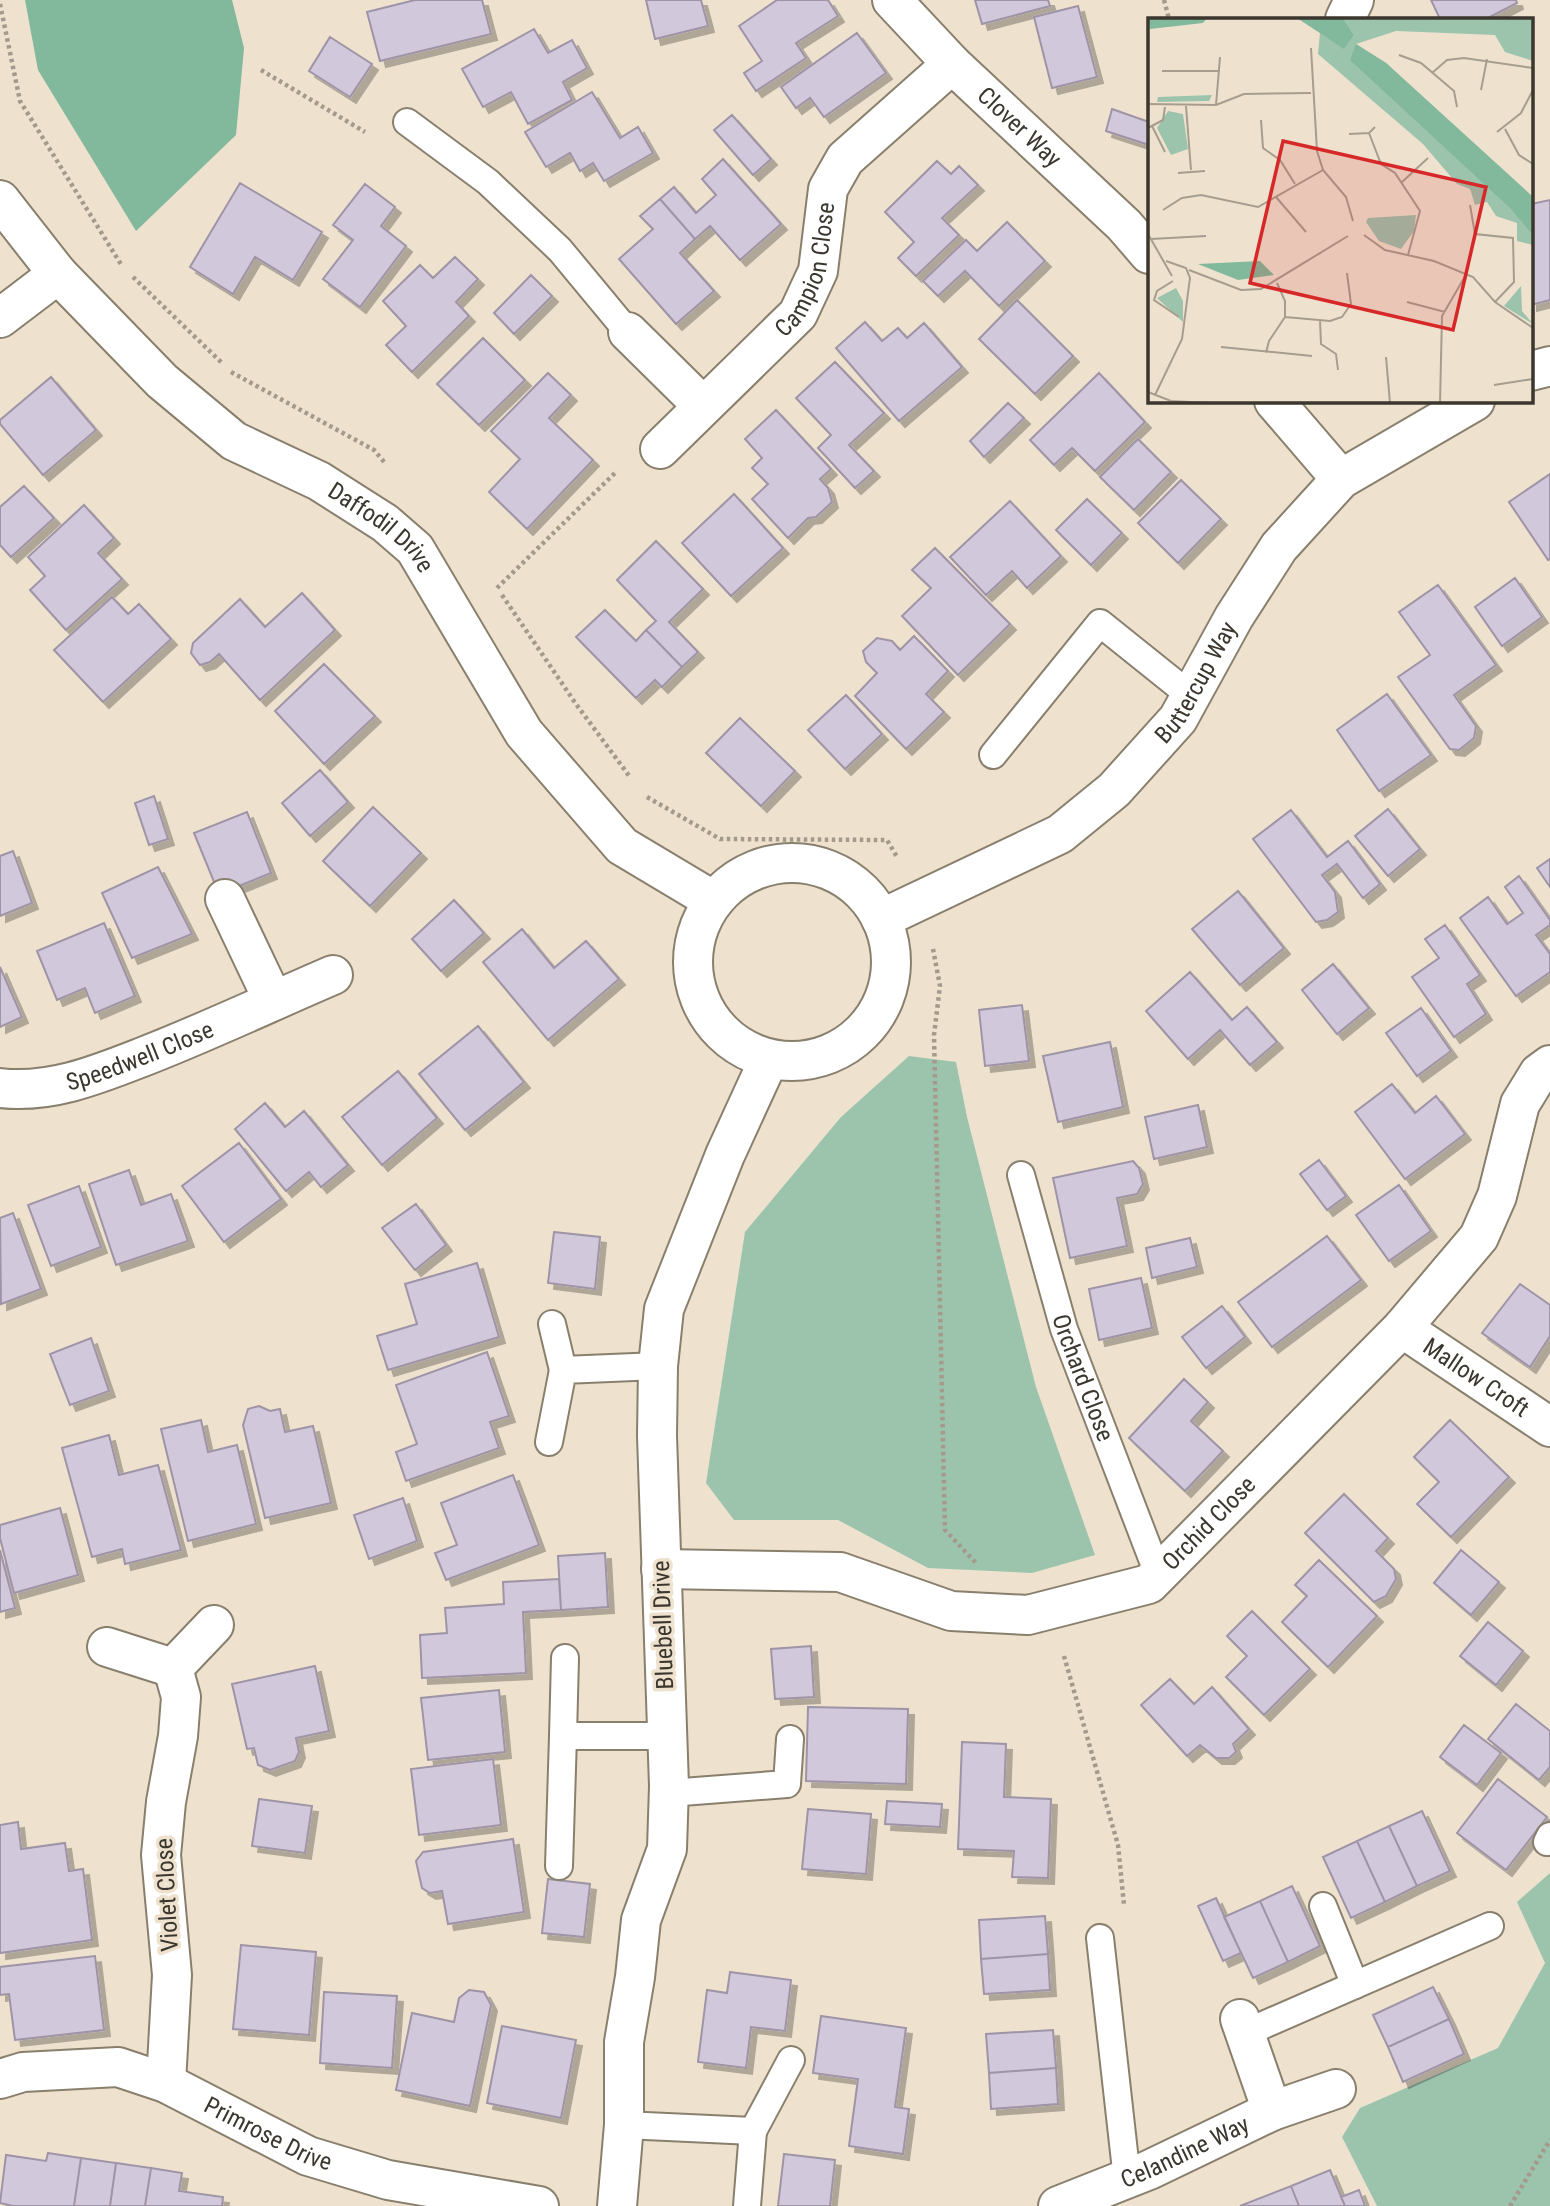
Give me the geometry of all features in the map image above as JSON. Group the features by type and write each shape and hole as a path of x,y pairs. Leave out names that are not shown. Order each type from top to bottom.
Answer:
{"street":[{"name":"Clover Way","path":"892,0 951,64 1137,214 1148,251"},
{"path":"1345,18 1353,0"},
{"name":"Campion Close","path":"660,449 798,314 818,271 828,189 845,159 951,64"},
{"name":"Daffodil Drive","path":"0,200 58,274 162,381 234,441 319,481 385,523 415,549 524,733 622,846 715,901"},
{"path":"0,318 58,274"},
{"path":"628,332 703,406"},
{"path":"1532,371 1550,366"},
{"path":"1275,402 1341,479"},
{"name":"Buttercup Way","path":"881,919 1060,834 1114,790 1178,719 1234,617 1279,547 1341,479 1473,402"},
{"path":"786,863 811,865 834,872 853,884 869,900 881,919 891,955 891,974 886,995 871,1024 846,1046 827,1055 806,1060 769,1059 748,1051 724,1034 710,1018 698,992 694,953 700,927 715,901 736,881 759,869 786,863"},
{"path":"225,899 273,1000"},
{"name":"Speedwell Close","path":"0,1088 21,1091 84,1079 191,1038 333,975"},
{"name":"Bluebell Drive","path":"617,2206 624,2125 624,2042 641,1920 667,1849 669,1793 657,1436 658,1367 664,1309 725,1155 769,1059"},
{"name":"Orchid Close","path":"661,1569 840,1572 951,1611 1028,1615 1149,1584 1402,1328 1479,1237 1497,1196 1520,1104 1539,1073 1550,1065"},
{"name":"Mallow Croft","path":"1402,1328 1550,1427"},
{"path":"107,1647 173,1668 214,1625"},
{"name":"Violet Close","path":"166,2083 172,1975 161,1855 181,1697 173,1668"},
{"name":"Celandine Way","path":"1242,2026 1272,2111"},
{"name":"Primrose Drive","path":"0,2079 36,2071 118,2067 166,2083 309,2156 388,2180 539,2206"},
{"name":"Celandine Way","path":"1058,2206 1127,2179 1272,2111 1336,2089"}],"lane":[{"path":"407,122 488,182 560,250 628,332"},
{"path":"993,755 1100,622 1191,696"},
{"name":"Orchard Close","path":"1021,1175 1064,1329 1158,1574"},
{"path":"549,1443 563,1370 552,1324"},
{"path":"563,1370 658,1367"},
{"path":"559,1866 565,1658"},
{"path":"563,1736 666,1736"},
{"path":"669,1793 788,1784 790,1739"},
{"path":"1323,1906 1355,1985"},
{"path":"1242,2026 1355,1985 1490,1926"},
{"path":"1100,1938 1127,2179"},
{"path":"747,2206 753,2132 790,2060"},
{"path":"624,2125 753,2132"}],"path":[{"path":"1164,0 1169,18"},
{"path":"0,4 20,101 121,265 230,371 374,450 392,470"},
{"path":"261,71 375,138"},
{"path":"497,588 625,464"},
{"path":"489,578 576,704 637,785"},
{"path":"644,796 720,839 887,840 922,900 940,986 934,1035 945,1530 1028,1615 1064,1657 1118,1845 1125,1914"},
{"path":"1510,2206 1550,2140"}],"green space":[{"path":"25,0 232,0 244,48 236,135 136,231 38,70"},
{"path":"909,1056 956,1062 967,1117 1036,1387 1095,1555 1032,1573 928,1568 838,1520 734,1520 706,1483 745,1232 841,1117"},
{"path":"1550,1873 1550,2206 1377,2206 1342,2137 1360,2108 1498,2048 1545,1963 1517,1902"}],"building":[{"path":"415,0 482,0 491,34 380,61 367,12"},
{"path":"646,0 701,0 708,26 655,39"},
{"path":"777,0 828,0 838,16 796,43 806,58 756,91 744,73 762,61 739,26"},
{"path":"975,0 1048,0 1050,6 982,24"},
{"path":"1431,0 1516,0 1517,3 1488,18 1440,18"},
{"path":"1078,6 1097,77 1052,88 1034,17"},
{"path":"534,29 548,53 572,40 587,68 563,82 572,100 528,124 511,92 483,107 462,69"},
{"path":"857,33 886,73 824,117 810,98 796,108 781,87"},
{"path":"330,37 372,64 350,97 309,71"},
{"path":"592,92 620,138 638,127 653,153 604,181 593,163 580,171 570,153 546,167 525,132"},
{"path":"1112,109 1148,122 1148,145 1106,131"},
{"path":"732,115 771,159 753,175 714,130"},
{"path":"723,159 781,224 740,260 710,226 695,239 660,199 674,187 696,213 716,195 702,179"},
{"path":"937,161 951,174 959,166 978,185 942,218 959,235 916,276 898,258 914,242 885,212"},
{"path":"240,183 322,232 293,280 255,257 233,294 190,267"},
{"path":"365,184 395,207 381,226 406,246 360,307 323,279 353,240 333,225"},
{"path":"660,199 695,239 680,253 714,291 676,324 619,259 653,229 640,216"},
{"path":"1550,200 1550,300 1532,305 1532,204"},
{"path":"1007,222 1045,261 999,306 965,271 938,296 923,281 966,240 977,251"},
{"path":"455,257 478,279 456,302 469,316 412,372 386,345 406,326 383,301 420,265 433,278"},
{"path":"531,275 552,296 514,334 494,313"},
{"path":"1017,300 1073,356 1035,394 979,339"},
{"path":"865,322 882,341 898,328 907,338 924,323 962,367 899,421 836,348"},
{"path":"483,338 525,380 479,425 437,384"},
{"path":"835,362 884,413 849,445 874,471 855,488 818,448 831,435 796,398"},
{"path":"548,373 571,395 549,418 593,460 527,529 489,492 520,459 491,431"},
{"path":"1099,373 1145,422 1095,471 1072,448 1054,465 1030,440"},
{"path":"51,377 96,430 43,475 0,424 0,420"},
{"path":"1008,403 1024,418 984,457 970,441"},
{"path":"776,410 831,469 820,479 828,488 832,502 816,517 808,518 788,538 752,499 768,484 752,468 762,458 745,439"},
{"path":"1138,439 1171,472 1134,510 1100,477"},
{"path":"1550,474 1550,558 1548,560 1509,502"},
{"path":"1181,480 1221,519 1178,563 1138,523"},
{"path":"24,486 54,518 11,557 0,545 0,507"},
{"path":"734,494 783,548 731,596 682,543"},
{"path":"1087,499 1122,533 1091,565 1056,530"},
{"path":"1010,501 1061,556 1027,588 1012,571 986,595 950,557"},
{"path":"84,505 114,538 98,553 122,579 66,630 30,590 45,576 28,557"},
{"path":"656,541 703,589 669,622 698,652 682,667 646,630 656,621 617,580"},
{"path":"935,548 1010,624 958,675 902,616 931,588 912,570"},
{"path":"1515,578 1542,617 1502,646 1475,607"},
{"path":"1438,585 1496,665 1454,695 1476,726 1474,738 1459,750 1450,749 1398,677 1430,655 1399,612"},
{"path":"302,593 335,630 260,700 219,654 210,662 200,665 191,653 193,643 240,599 265,627"},
{"path":"112,597 128,614 139,604 171,639 103,702 54,650"},
{"path":"605,610 636,641 646,630 682,667 662,687 655,680 636,698 576,637"},
{"path":"914,636 948,671 926,694 944,712 906,749 855,696 877,673 866,662 863,651 877,638 892,641 900,650"},
{"path":"324,664 375,716 324,764 275,711"},
{"path":"1387,694 1431,755 1379,791 1337,730"},
{"path":"846,695 882,734 845,769 808,730"},
{"path":"740,718 795,771 761,806 706,753"},
{"path":"320,770 348,802 310,836 282,803"},
{"path":"154,796 168,839 149,845 135,803"},
{"path":"373,807 421,853 370,906 323,861"},
{"path":"1388,809 1420,849 1388,876 1355,836"},
{"path":"1291,810 1327,857 1348,841 1380,884 1363,898 1337,864 1322,875 1335,892 1338,912 1327,920 1316,922 1253,839"},
{"path":"247,812 271,873 219,894 194,833"},
{"path":"13,851 32,903 0,916 0,856"},
{"path":"1550,859 1550,887 1537,868"},
{"path":"158,867 192,934 132,958 102,893"},
{"path":"1519,876 1550,920 1550,925 1536,935 1550,954 1550,972 1516,996 1460,918 1488,897 1507,924 1523,913 1505,887"},
{"path":"1238,891 1284,948 1240,985 1192,929"},
{"path":"454,900 484,933 441,971 412,939"},
{"path":"104,923 135,996 95,1013 85,988 57,1000 37,951"},
{"path":"1445,925 1480,975 1467,984 1486,1014 1454,1037 1412,977 1439,958 1425,939"},
{"path":"522,929 554,968 586,941 619,979 548,1040 483,962"},
{"path":"1333,964 1369,1008 1337,1034 1302,990"},
{"path":"0,967 22,1017 0,1027"},
{"path":"1190,972 1232,1020 1247,1007 1277,1042 1250,1065 1220,1030 1188,1059 1146,1011"},
{"path":"1022,1005 1029,1061 985,1066 979,1010"},
{"path":"1421,1008 1451,1051 1417,1076 1386,1033"},
{"path":"478,1026 524,1082 465,1130 419,1074"},
{"path":"1110,1042 1123,1107 1058,1122 1043,1056"},
{"path":"398,1071 437,1118 382,1165 342,1117"},
{"path":"1392,1084 1415,1113 1436,1096 1465,1134 1405,1179 1355,1112"},
{"path":"265,1103 285,1127 304,1111 348,1165 321,1187 309,1172 286,1191 235,1129"},
{"path":"1198,1105 1207,1147 1154,1159 1145,1117"},
{"path":"239,1143 281,1199 224,1242 182,1186"},
{"path":"1319,1160 1346,1196 1327,1210 1300,1174"},
{"path":"1133,1161 1139,1168 1143,1184 1137,1194 1117,1198 1127,1246 1070,1258 1053,1178"},
{"path":"129,1170 141,1205 171,1194 188,1241 116,1265 89,1184"},
{"path":"1399,1185 1431,1231 1389,1261 1356,1215"},
{"path":"79,1186 101,1247 51,1266 28,1205"},
{"path":"416,1204 446,1245 415,1270 382,1228"},
{"path":"13,1213 41,1289 1,1304 0,1218"},
{"path":"554,1232 600,1237 595,1289 548,1283"},
{"path":"1327,1236 1361,1280 1272,1347 1238,1302"},
{"path":"1190,1238 1197,1267 1152,1278 1146,1248"},
{"path":"477,1263 499,1337 388,1370 377,1336 417,1324 405,1284"},
{"path":"1141,1278 1152,1328 1099,1340 1089,1289"},
{"path":"1520,1284 1550,1305 1550,1336 1530,1367 1482,1333"},
{"path":"1222,1306 1245,1337 1206,1368 1182,1337"},
{"path":"91,1338 109,1391 70,1405 50,1354"},
{"path":"487,1352 509,1416 490,1422 499,1448 406,1481 396,1452 417,1444 396,1385"},
{"path":"1184,1379 1208,1402 1191,1421 1223,1451 1185,1491 1129,1438"},
{"path":"259,1406 270,1411 280,1409 285,1432 313,1426 331,1503 265,1518 243,1425 248,1409"},
{"path":"201,1420 208,1452 237,1445 256,1524 188,1541 161,1429"},
{"path":"1450,1420 1509,1477 1451,1537 1417,1504 1439,1482 1414,1457"},
{"path":"109,1435 119,1475 158,1465 181,1550 125,1564 122,1549 92,1557 62,1448"},
{"path":"513,1475 539,1545 446,1580 435,1553 457,1545 441,1503"},
{"path":"1344,1494 1388,1538 1376,1551 1394,1569 1396,1579 1386,1596 1374,1602 1305,1533"},
{"path":"403,1498 417,1541 369,1559 354,1515"},
{"path":"60,1508 78,1575 14,1593 0,1538 0,1525"},
{"path":"0,1550 15,1608 0,1612"},
{"path":"1461,1550 1499,1582 1471,1615 1434,1583"},
{"path":"605,1553 608,1607 561,1610 558,1556"},
{"path":"1319,1560 1377,1616 1328,1667 1282,1622 1307,1596 1295,1585"},
{"path":"559,1579 561,1610 523,1612 526,1673 422,1678 420,1635 447,1633 445,1608 504,1604 503,1582"},
{"path":"1252,1611 1310,1669 1264,1715 1226,1677 1247,1656 1227,1636"},
{"path":"1488,1622 1523,1651 1496,1685 1460,1656"},
{"path":"811,1646 814,1697 775,1699 771,1649"},
{"path":"315,1666 329,1731 296,1738 299,1752 295,1761 270,1770 258,1765 254,1748 247,1749 232,1684"},
{"path":"1170,1679 1194,1704 1212,1687 1249,1729 1233,1744 1236,1752 1229,1758 1216,1758 1200,1745 1187,1756 1141,1705"},
{"path":"499,1690 505,1752 428,1760 421,1698"},
{"path":"1516,1704 1550,1731 1550,1767 1539,1780 1488,1739"},
{"path":"808,1707 908,1709 906,1784 806,1781"},
{"path":"1464,1725 1501,1753 1477,1785 1440,1757"},
{"path":"962,1742 1006,1744 1004,1797 1051,1799 1048,1878 1012,1877 1014,1851 958,1849"},
{"path":"493,1759 501,1825 419,1835 411,1769"},
{"path":"1498,1779 1547,1817 1506,1870 1457,1833"},
{"path":"259,1799 312,1806 305,1853 252,1846"},
{"path":"887,1801 942,1804 940,1827 885,1824"},
{"path":"808,1809 871,1814 866,1874 802,1869"},
{"path":"1422,1811 1450,1871 1417,1886 1389,1826"},
{"path":"18,1822 21,1849 65,1843 69,1871 83,1869 92,1940 0,1953 0,1825"},
{"path":"1389,1826 1417,1886 1385,1902 1357,1841"},
{"path":"513,1839 524,1912 448,1924 442,1891 430,1893 422,1888 416,1861 423,1852"},
{"path":"1357,1841 1385,1902 1351,1918 1323,1857"},
{"path":"548,1879 590,1884 584,1937 542,1933"},
{"path":"1292,1886 1320,1946 1288,1962 1260,1901"},
{"path":"1216,1898 1241,1953 1223,1961 1198,1906"},
{"path":"1260,1901 1288,1962 1253,1978 1224,1917"},
{"path":"1045,1916 1048,1954 981,1959 979,1920"},
{"path":"241,1945 316,1952 309,2035 233,2029"},
{"path":"1048,1954 1050,1990 984,1994 981,1959"},
{"path":"95,1956 104,2030 15,2040 9,1994 0,1995 0,1967"},
{"path":"730,1972 791,1980 785,2031 751,2027 746,2068 698,2062 707,1990 727,1993"},
{"path":"1433,1987 1449,2019 1388,2047 1373,2015"},
{"path":"469,1990 484,1992 491,2005 470,2106 396,2090 412,2013 454,2022 459,1998"},
{"path":"324,1992 397,1996 392,2068 320,2063"},
{"path":"821,2016 906,2028 895,2107 909,2109 903,2154 849,2146 858,2079 813,2073"},
{"path":"1449,2019 1464,2054 1403,2082 1388,2047"},
{"path":"502,2026 576,2040 561,2118 487,2103"},
{"path":"1053,2030 1056,2068 989,2073 986,2034"},
{"path":"1056,2068 1058,2104 991,2109 989,2073"},
{"path":"48,2153 81,2158 74,2206 13,2206 0,2203 6,2155 46,2161"},
{"path":"784,2154 835,2160 830,2206 778,2206"},
{"path":"81,2158 116,2163 110,2206 74,2206"},
{"path":"116,2163 151,2168 145,2206 110,2206"},
{"path":"151,2168 182,2173 179,2191 223,2197 222,2206 145,2206"},
{"path":"1330,2170 1345,2206 1299,2206 1291,2186"},
{"path":"1291,2186 1299,2206 1240,2206"},
{"path":"1359,2190 1365,2206 1345,2206 1341,2197"}]}
